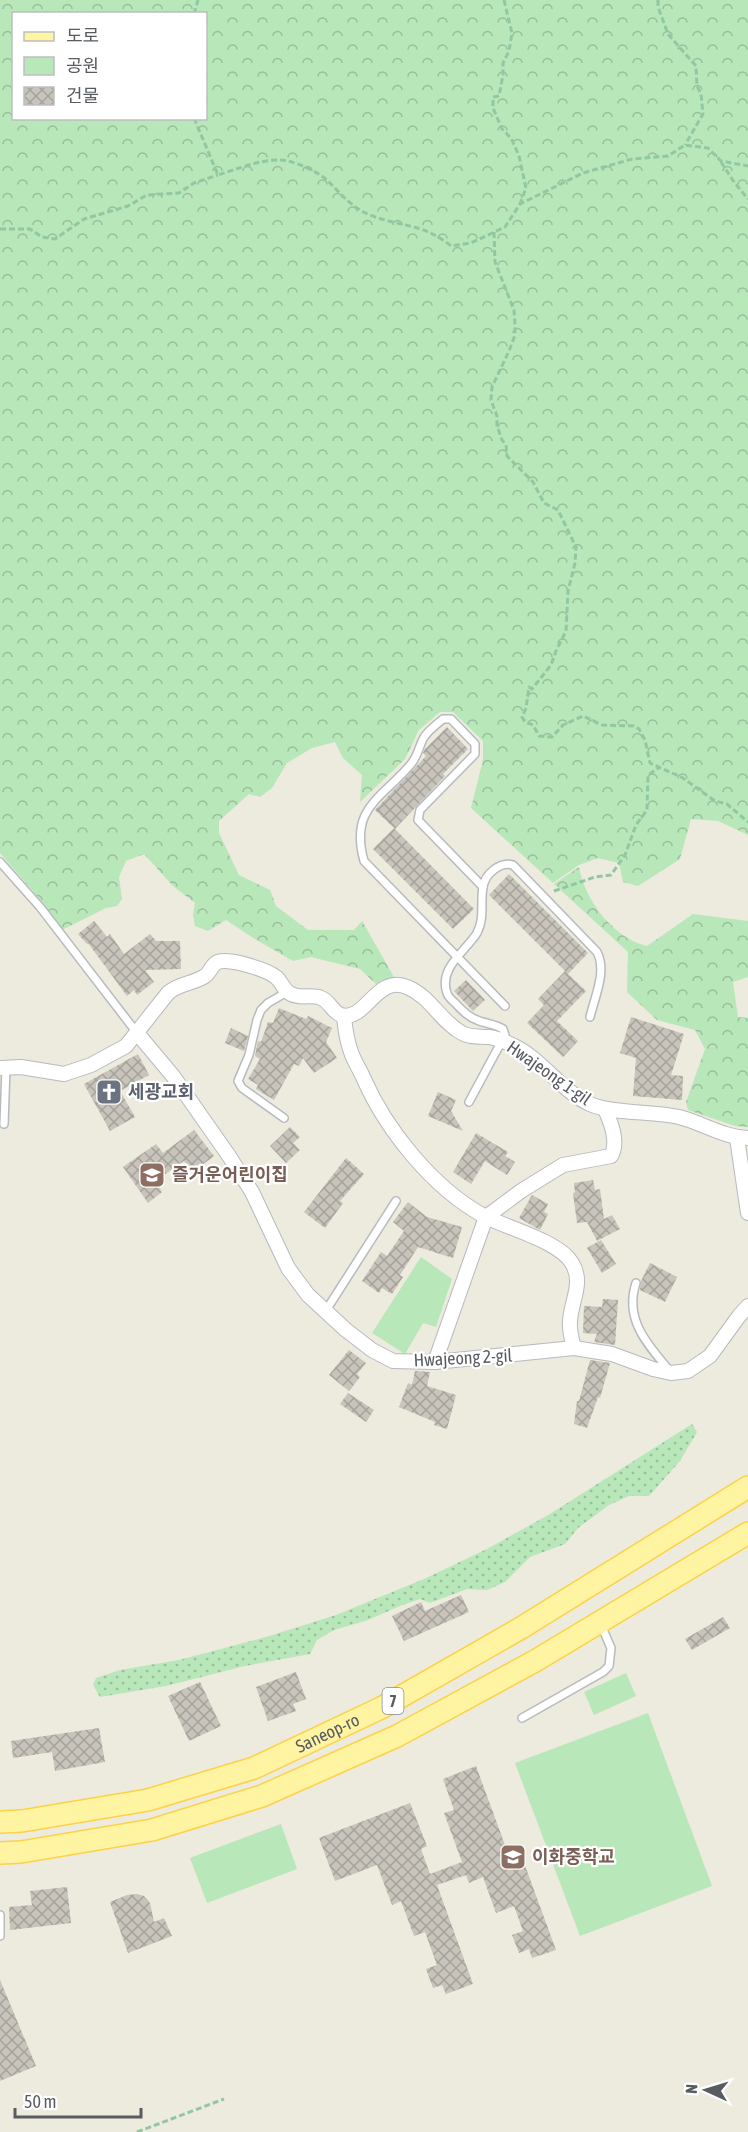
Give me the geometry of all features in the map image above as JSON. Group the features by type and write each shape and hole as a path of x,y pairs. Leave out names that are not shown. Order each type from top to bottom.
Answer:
{"main road":[{"name":"Saneop-ro","path":"0,1822 22,1821 148,1800 254,1767 381,1708 471,1657 748,1487"},
{"name":"Saneop-ro","path":"0,1853 21,1852 152,1830 262,1796 397,1736 535,1661 748,1533"}],"street":[{"path":"3,1068 21,1067 64,1074 74,1072 126,1046 168,993 176,986 207,975 217,962 224,960 266,972 278,978 287,992 302,997 319,996 325,999 335,1012 344,1016 351,1052 368,1091 382,1113 412,1154 445,1190 486,1217 512,1227 562,1253 572,1263 577,1276 577,1293 570,1324 574,1348"},
{"name":"Hwajeong 1-gil","path":"344,1016 353,1014 384,988 394,984 406,986 417,991 454,1028 465,1035 502,1040 538,1061 588,1103 605,1109 642,1111 681,1118 712,1131 742,1138"},
{"name":"Hwajeong 2-gil","path":"137,1033 173,1076 229,1156 252,1192 288,1268 325,1312 372,1350 393,1361 435,1362 574,1348 612,1354 653,1369 671,1372"},
{"path":"435,1362 486,1217 562,1165 611,1156 615,1149 611,1125 605,1109"},
{"path":"742,1138 748,1213"},
{"path":"671,1372 688,1371 710,1356 748,1306"}],"lane":[{"path":"483,886 418,820 420,810 475,754 475,744 451,719 442,719 425,736 412,762 370,804 361,829 364,861 505,1006"},
{"path":"0,862 40,907 137,1033"},
{"path":"469,1102 505,1035 503,1029 497,1025 468,1016 449,998 445,983 456,956 477,933 483,911 483,886 486,879 499,865 505,863 513,865 597,951 602,961 601,973 590,1017"},
{"path":"284,1118 242,1088 238,1081 249,1056 261,1010 287,992"},
{"path":"3,1068 4,1124"},
{"path":"325,1312 396,1201"},
{"path":"636,1283 632,1295 634,1320 651,1349 671,1372"},
{"path":"522,1718 609,1666 611,1648 600,1622"},
{"path":"0,1915 0,1936"}],"path":[{"path":"0,229 30,229 42,237 55,239 84,219 128,206 147,195 179,193 194,183 218,175 282,159 305,166 324,177 350,204 370,215 414,226 438,235 451,246 471,243 505,226 520,204 526,188 519,156 511,138 502,129 492,108 493,97 499,96 504,75 503,63 509,51 512,33 504,0"},
{"path":"520,204 583,173 632,159 668,156 685,145 703,114 701,94 697,86 696,66 668,34 658,7 658,0"},
{"path":"195,120 218,175"},
{"path":"685,145 708,147 721,161 748,200"},
{"path":"721,161 748,166"},
{"path":"494,232 495,262 514,310 515,325 515,335 492,387 491,400 497,416 497,426 506,445 507,456 533,482 544,503 558,510 576,547 575,563 568,591 564,637 551,665 532,688 529,687 526,708 522,717 525,722 533,725 539,736 552,737 563,725 583,716 602,724 634,726 639,729 645,740 650,763 697,787 715,801 727,804 748,822"},
{"path":"544,897 566,886 611,875 626,855 636,825 647,810 648,775 660,767"},
{"path":"137,2132 224,2099"}],"green space":[{"path":"0,0 748,0 748,835 718,821 691,819 680,859 638,886 623,882 619,863 598,858 579,865 553,883 471,808 483,760 483,741 453,712 440,712 419,730 405,759 360,802 362,775 343,758 335,742 312,748 287,763 272,788 260,797 249,794 219,821 219,833 239,875 270,890 276,906 308,930 354,930 362,921 394,977 377,985 360,969 311,957 293,961 226,920 208,931 195,926 193,915 195,903 173,886 144,854 126,861 119,877 122,899 117,906 106,908 62,930 44,904 0,853"},
{"path":"579,867 587,892 602,916 623,935 647,946 693,914 748,921 748,977 733,982 738,1017 748,1018 748,1127 735,1126 688,1110 686,1102 705,1049 695,1030 657,1020 627,992 628,952 554,884"},
{"path":"421,1257 452,1279 436,1327 423,1323 405,1354 372,1333"},
{"path":"692,1424 697,1432 680,1461 649,1496 629,1496 609,1505 578,1528 565,1544 530,1557 505,1582 487,1590 467,1589 430,1603 420,1599 400,1606 368,1620 334,1630 317,1640 310,1654 245,1666 166,1686 100,1697 93,1685 96,1678 120,1670 179,1660 266,1637 336,1615 424,1579 487,1549 550,1514"},
{"path":"626,1673 636,1696 594,1715 584,1692"},
{"path":"648,1713 712,1886 580,1936 515,1763"},
{"path":"281,1824 297,1869 207,1903 190,1858"}],"building":[{"path":"447,727 468,749 395,829 375,810 426,756 423,753 425,749"},
{"path":"394,828 474,909 453,929 373,849"},
{"path":"509,874 588,953 568,974 586,991 557,1021 578,1041 563,1057 527,1023 544,1005 538,999 565,971 489,895"},
{"path":"94,921 107,937 110,934 124,954 150,934 156,941 180,941 181,969 145,970 154,982 137,995 134,990 127,996 88,943 78,934"},
{"path":"466,980 485,1000 473,1011 454,991"},
{"path":"279,1008 306,1019 308,1016 332,1028 326,1042 337,1058 314,1073 303,1058 299,1066 294,1064 274,1100 256,1089 258,1085 248,1079 260,1059 255,1056 258,1041 261,1042 268,1022 273,1023"},
{"path":"631,1017 684,1034 671,1075 683,1076 682,1100 633,1096 636,1058 620,1053"},
{"path":"231,1028 248,1036 244,1051 225,1043"},
{"path":"138,1054 149,1075 120,1091 135,1117 110,1131 84,1084"},
{"path":"438,1092 456,1100 451,1111 463,1131 428,1116"},
{"path":"290,1127 300,1137 293,1143 300,1150 286,1163 270,1146"},
{"path":"194,1130 214,1156 193,1172 184,1161 161,1177 165,1182 159,1187 162,1192 148,1203 123,1167 156,1144 163,1153"},
{"path":"476,1133 508,1152 505,1156 515,1162 507,1175 485,1161 471,1184 453,1172"},
{"path":"346,1158 364,1174 340,1201 343,1203 325,1228 304,1212"},
{"path":"593,1180 595,1190 600,1189 604,1219 612,1215 620,1229 597,1241 587,1222 577,1223 573,1193 575,1192 574,1183"},
{"path":"532,1195 548,1204 544,1212 548,1214 540,1230 519,1218"},
{"path":"408,1202 427,1217 462,1227 453,1258 418,1247 400,1275 403,1277 392,1294 382,1288 379,1293 362,1281 381,1252 387,1256 404,1231 393,1222"},
{"path":"601,1240 616,1264 602,1273 587,1248"},
{"path":"650,1263 677,1277 665,1302 640,1290 641,1281"},
{"path":"603,1299 618,1300 615,1345 594,1342 597,1334 583,1333 584,1306 602,1307"},
{"path":"349,1350 366,1363 357,1374 360,1377 349,1391 329,1375"},
{"path":"590,1360 610,1363 600,1398 598,1397 587,1428 574,1424 577,1401 579,1401"},
{"path":"415,1371 430,1372 427,1386 456,1395 447,1429 399,1407 408,1383 412,1385"},
{"path":"348,1393 374,1410 366,1422 340,1404"},
{"path":"461,1595 469,1612 404,1641 392,1616 421,1602 425,1611"},
{"path":"723,1617 730,1628 692,1650 685,1639"},
{"path":"296,1672 306,1699 293,1704 296,1711 268,1721 256,1687"},
{"path":"200,1682 221,1726 189,1741 168,1696"},
{"path":"99,1728 105,1762 55,1771 52,1752 13,1758 11,1741"},
{"path":"476,1766 509,1856 520,1852 556,1950 532,1958 529,1949 519,1953 512,1935 523,1931 514,1906 496,1913 483,1877 469,1883 466,1875 437,1885 473,1984 446,1994 442,1985 433,1988 426,1969 437,1965 425,1932 414,1936 401,1901 392,1905 377,1865 335,1881 319,1838 410,1803 427,1846 421,1849 430,1874 462,1862 444,1813 454,1810 443,1779"},
{"path":"67,1887 71,1923 10,1930 9,1907 32,1905 30,1891"},
{"path":"127,1895 144,1896 150,1903 154,1922 164,1918 172,1936 128,1953 110,1902"},
{"path":"0,1980 36,2066 0,2081"}],"place":[{"name":"세광교회","path":"109,1092"},
{"name":"즐거운어린이집","path":"152,1175"},
{"name":"이화중학교","path":"513,1857"}]}
